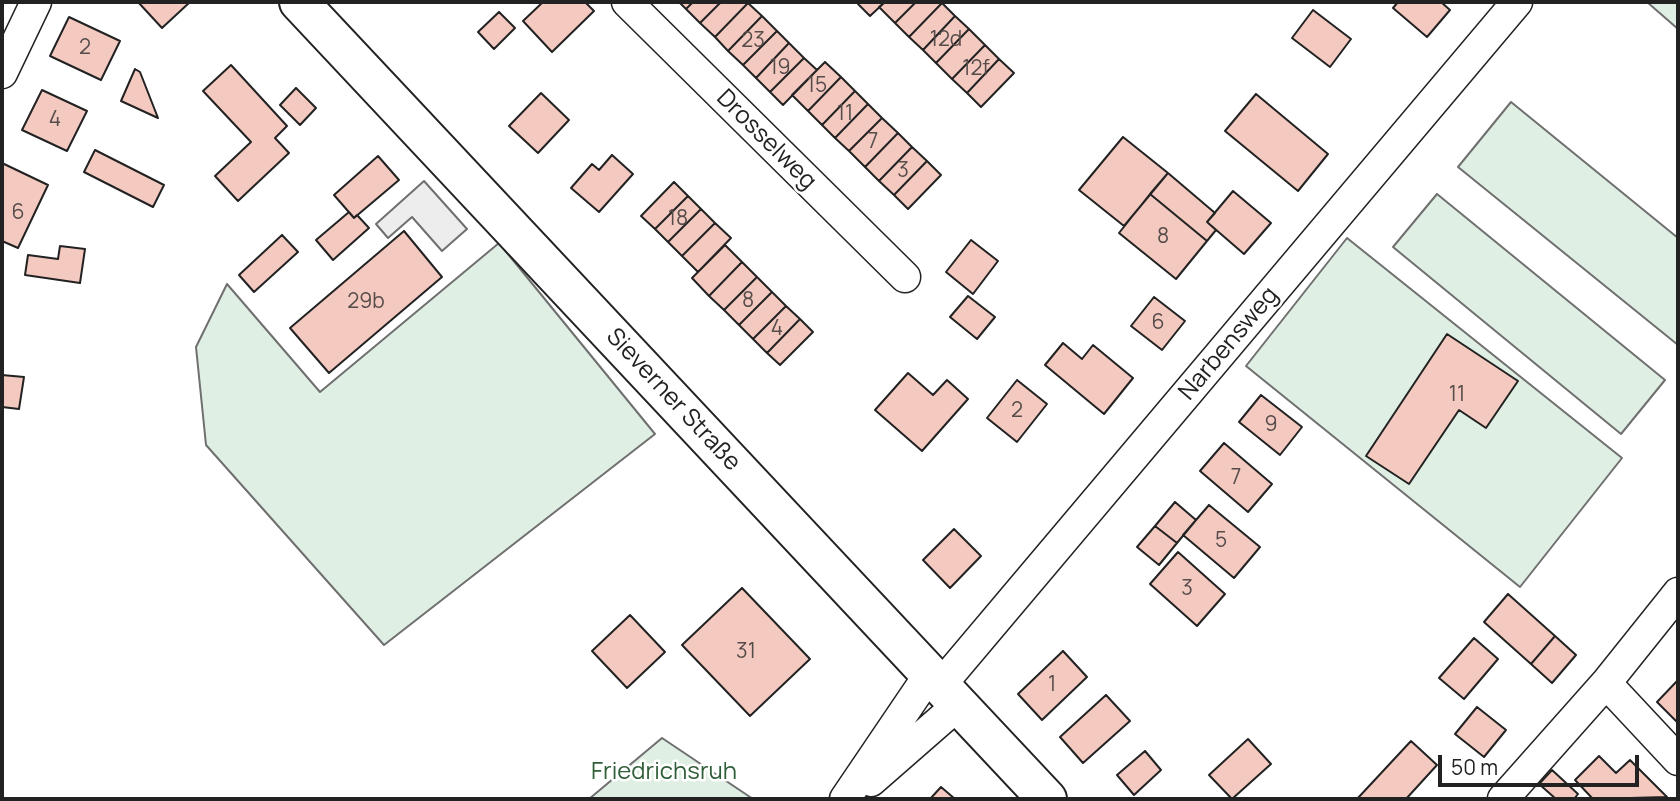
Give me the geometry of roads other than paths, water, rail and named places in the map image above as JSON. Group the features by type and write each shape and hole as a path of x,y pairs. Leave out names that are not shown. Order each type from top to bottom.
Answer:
{"main road":[{"name":"Sieverner Straße","path":"299,2 1047,799"}],"street":[{"path":"2,73 36,2"},
{"name":"Drosselweg","path":"627,2 905,277"},
{"name":"Narbensweg","path":"942,689 1517,2"},
{"path":"1503,799 1606,683 1678,593"},
{"path":"1606,683 1678,760"},
{"path":"847,799 942,689"},
{"path":"847,799 942,689"}],"park label":[{"name":"Friedrichsruh","path":"664,772"}]}
